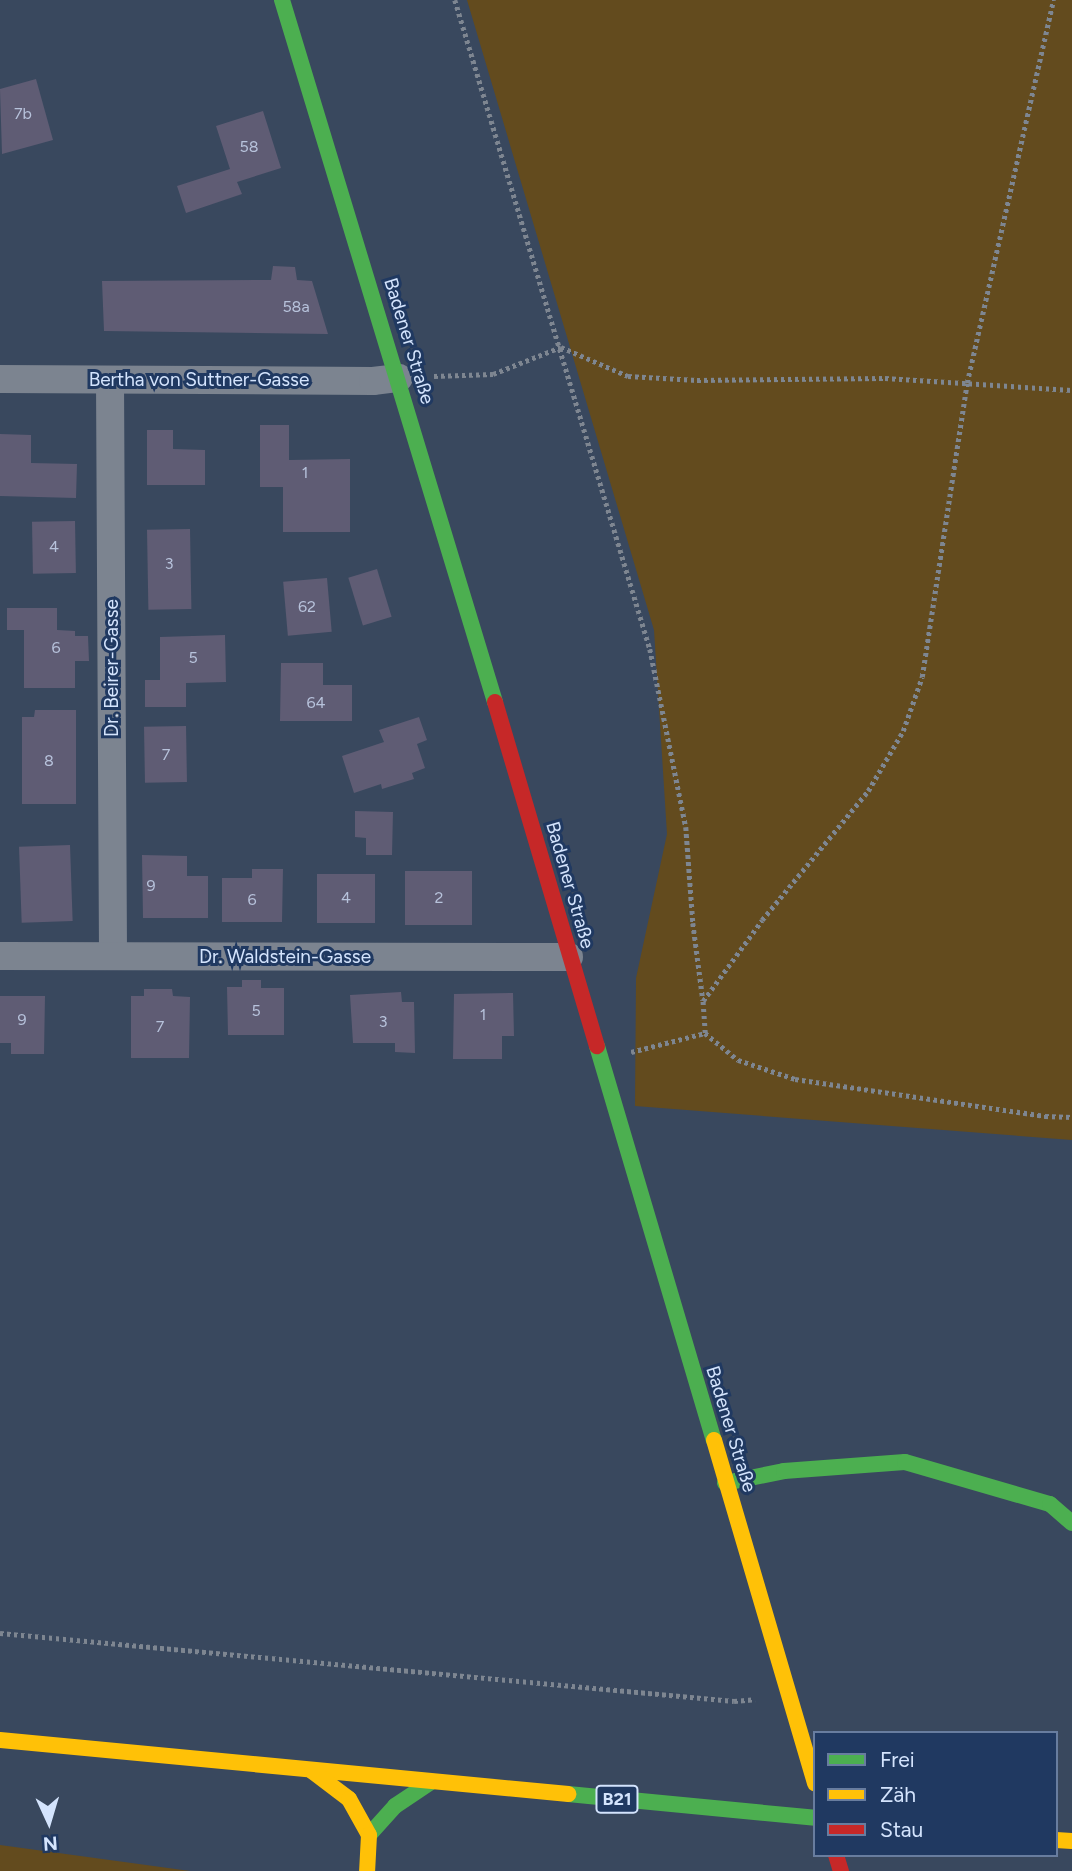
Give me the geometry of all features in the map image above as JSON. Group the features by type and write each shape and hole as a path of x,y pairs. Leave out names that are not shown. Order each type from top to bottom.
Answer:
{"main road":[{"name":"Badener Straße","path":"282,0 398,378 813,1776"},
{"path":"725,1483 784,1471 905,1462 1050,1504 1072,1523"},
{"name":"B21","path":"0,1740 813,1818"},
{"path":"312,1771 349,1799 369,1835 367,1871"},
{"path":"369,1835 395,1805 431,1782"}],"street":[{"name":"Bertha von Suttner-Gasse","path":"2,372 110,380 373,382 398,378"},
{"name":"Dr. Beirer-Gasse","path":"110,380 113,956"},
{"name":"Dr. Waldstein-Gasse","path":"0,956 569,957"}],"path":[{"path":"455,0 650,649 686,827 705,1033 738,1060 795,1079 1045,1116 1072,1117"},
{"path":"703,1001 762,920 867,791 903,731 922,677 967,383 1054,0"},
{"path":"398,378 493,374 561,347 628,376 697,380 885,378 1021,389 1072,390"},
{"path":"600,1060 705,1033"},
{"path":"0,1633 734,1701 789,1697"}],"shaded area":[{"path":"467,0 1072,0 1072,1140 635,1106 636,978 667,834 654,630"},
{"path":"0,1845 190,1871 0,1871"}],"building":[{"path":"36,79 53,140 2,154 0,89"},
{"path":"263,111 281,168 237,182 242,194 186,213 177,186 230,169 216,126"},
{"path":"273,266 295,267 297,280 312,281 328,334 104,331 102,281 271,280"},
{"path":"260,425 289,425 289,460 350,459 350,532 283,532 283,487 260,487"},
{"path":"147,430 173,430 173,449 205,450 205,485 147,485"},
{"path":"0,434 31,435 31,463 77,464 76,498 0,496"},
{"path":"75,521 76,573 33,574 32,522"},
{"path":"190,529 191,609 148,610 147,530"},
{"path":"377,569 392,617 363,626 348,578"},
{"path":"327,578 332,632 288,636 283,582"},
{"path":"7,608 57,608 57,630 75,631 75,636 88,636 89,661 75,661 75,688 24,688 24,630 7,630"},
{"path":"225,635 226,682 186,683 186,707 145,707 145,680 160,680 160,637"},
{"path":"281,663 323,663 323,685 352,685 352,721 280,721"},
{"path":"35,710 76,710 76,804 22,804 22,717 34,717"},
{"path":"419,717 427,740 417,744 425,768 412,773 414,779 382,789 381,784 354,793 342,756 384,742 379,730"},
{"path":"186,726 187,782 145,783 144,727"},
{"path":"355,811 393,812 392,855 366,855 366,838 355,837"},
{"path":"70,845 73,921 22,923 19,847"},
{"path":"142,855 187,856 187,876 208,876 208,918 143,918"},
{"path":"252,869 283,869 282,922 222,922 222,878 252,878"},
{"path":"405,871 472,871 472,925 405,925"},
{"path":"317,874 375,874 375,923 317,923"},
{"path":"242,980 261,980 261,988 284,988 284,1035 228,1035 227,987 242,987"},
{"path":"144,989 172,989 173,996 190,997 189,1058 131,1058 131,996 144,996"},
{"path":"401,992 402,1002 414,1002 415,1053 395,1052 395,1043 353,1043 350,995"},
{"path":"513,993 514,1036 502,1036 502,1059 453,1059 454,994"},
{"path":"0,996 45,996 44,1054 11,1054 11,1043 0,1043"}],"traffic: fast":[{"path":"282,0 495,702"},
{"path":"597,1046 714,1440"},
{"path":"725,1483 784,1471 905,1462 1050,1504 1072,1523"},
{"path":"369,1835 395,1806 431,1782"},
{"path":"568,1794 813,1818"}],"traffic: slow":[{"path":"714,1440 813,1776"},
{"path":"0,1740 568,1794"},
{"path":"312,1771 349,1799 369,1835 367,1871"},
{"path":"1058,1840 1072,1841"}],"traffic: jam":[{"path":"495,702 597,1046"},
{"path":"837,1857 841,1871"}]}
